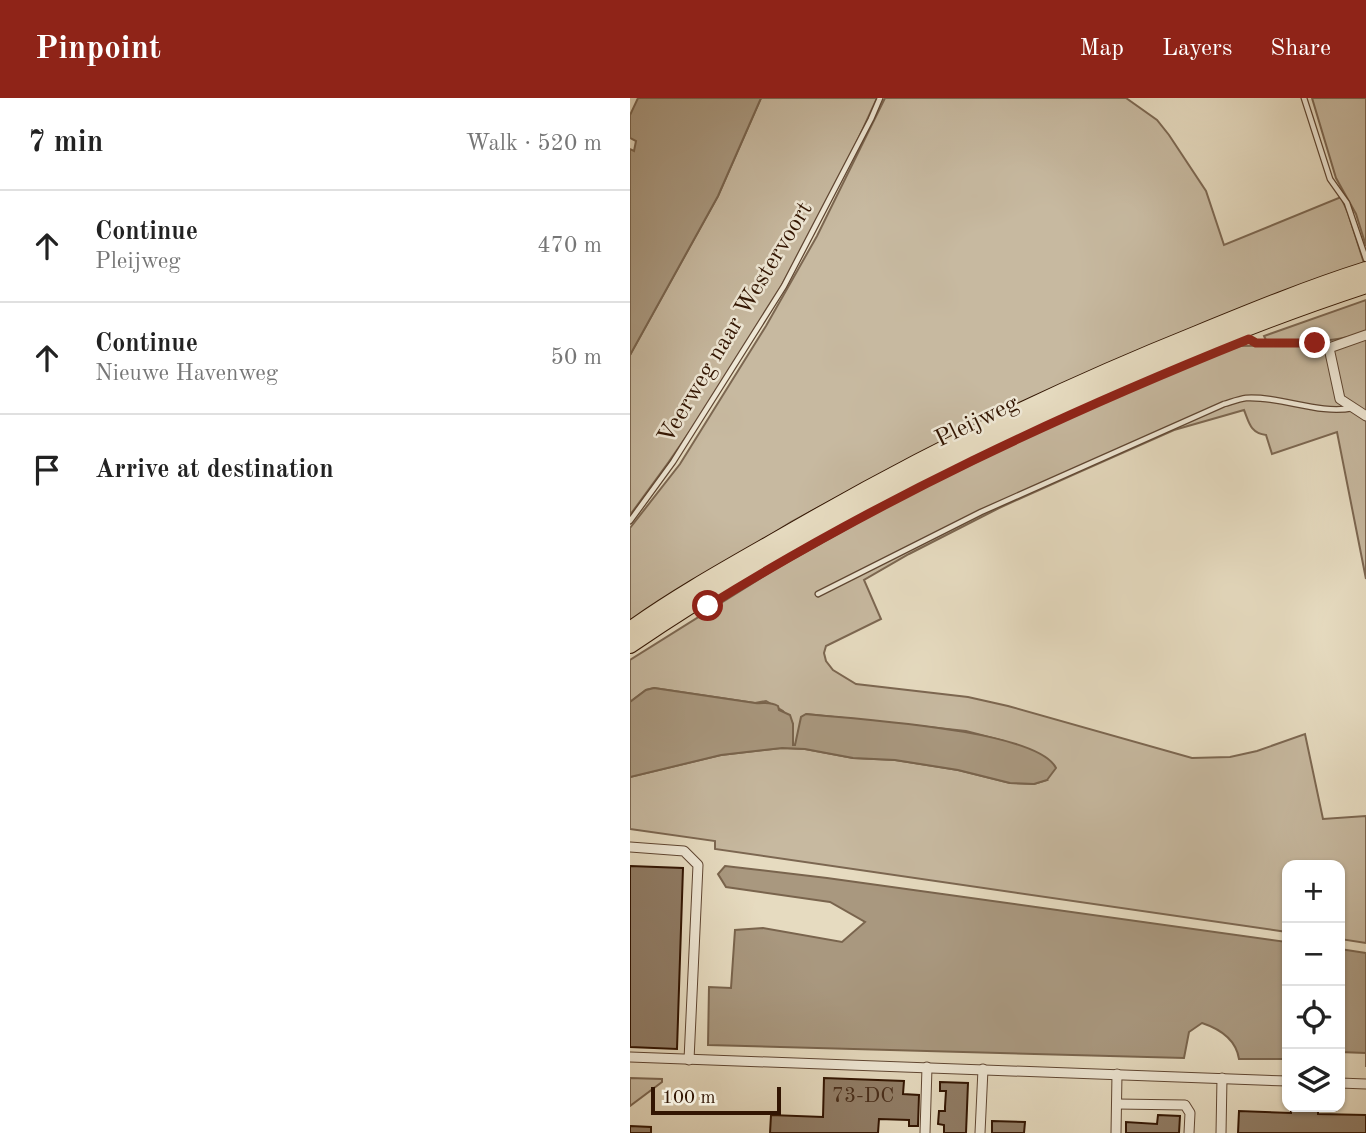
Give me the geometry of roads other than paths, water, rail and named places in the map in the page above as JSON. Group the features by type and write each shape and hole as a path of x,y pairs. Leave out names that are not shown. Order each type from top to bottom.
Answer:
{"highway":[{"name":"Pleijweg","path":"630,645 743,573 892,488 1136,372 1354,284 1366,271"},
{"name":"Pleijweg","path":"630,630 677,598 854,496 963,438 1064,390 1167,346 1354,284"}],"street":[{"path":"1366,335 1329,348 1340,399 1366,416"},
{"path":"630,847 684,851 698,865 688,1060"},
{"path":"630,1057 1282,1081"},
{"path":"925,1133 927,1067"},
{"path":"980,1133 983,1069"},
{"path":"1116,1133 1117,1074"},
{"path":"1221,1133 1222,1078"},
{"path":"1345,1083 1366,1084"},
{"path":"1117,1104 1185,1105 1189,1113 1189,1133"}],"lane":[{"name":"Veerweg naar Westervoort","path":"630,521 673,462 784,286 880,98"},
{"path":"1304,98 1330,179 1347,203 1366,259"},
{"path":"818,594 981,512 1224,404 1246,398 1296,403 1329,410 1354,408"}]}
